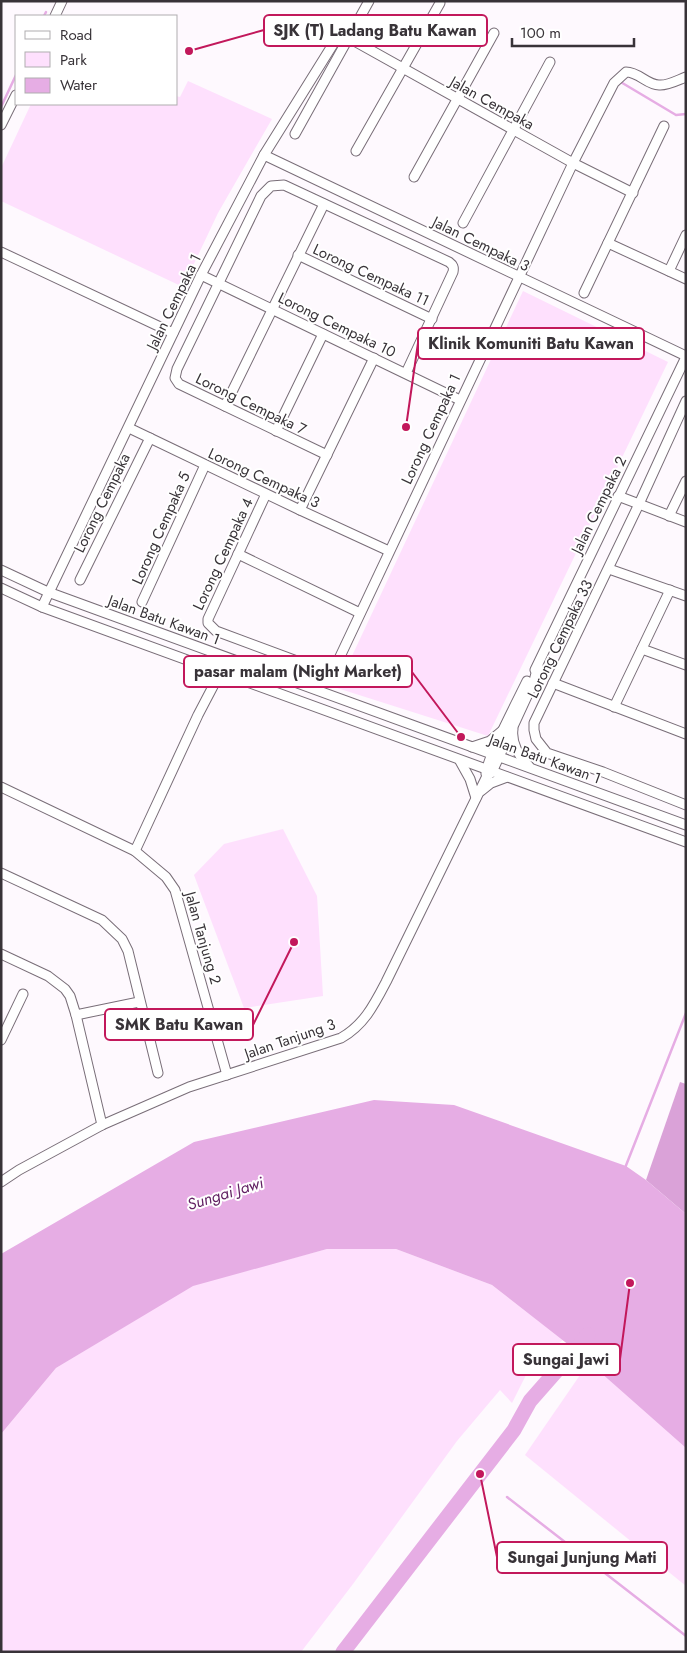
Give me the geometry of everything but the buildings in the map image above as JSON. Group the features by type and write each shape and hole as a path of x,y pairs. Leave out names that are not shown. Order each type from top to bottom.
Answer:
{"street":[{"path":"55,15 62,1"},
{"path":"295,134 369,1"},
{"path":"356,151 440,3"},
{"name":"Jalan Cempaka","path":"340,33 573,163 633,193"},
{"name":"Jalan Cempaka 1","path":"42,607 201,275 264,155 340,33"},
{"path":"414,177 494,33"},
{"path":"463,223 550,62"},
{"name":"Lorong Cempaka 1","path":"321,670 331,670 334,667 518,277 614,83 626,72 632,72 660,86 686,77"},
{"path":"1,126 15,97"},
{"path":"584,293 664,126"},
{"name":"Jalan Cempaka 3","path":"264,155 686,357"},
{"path":"219,283 261,196 271,186 284,186 449,262 454,268 453,272 406,374"},
{"path":"225,406 324,204"},
{"path":"669,271 686,235"},
{"path":"608,243 686,279"},
{"path":"1,252 173,333"},
{"name":"Lorong Cempaka 11","path":"298,255 432,319"},
{"name":"Lorong Cempaka 10","path":"201,275 460,400"},
{"name":"Lorong Cempaka 7","path":"219,283 177,369 175,378 179,384 327,455"},
{"path":"276,431 323,334"},
{"name":"Jalan Cempaka 2","path":"488,773 514,724 534,681 538,666 686,357"},
{"path":"300,510 374,358"},
{"name":"Lorong Cempaka 33","path":"686,401 609,569 534,723 536,739 547,753 603,772 686,805"},
{"name":"Lorong Cempaka 3","path":"128,428 389,551"},
{"name":"Lorong Cempaka","path":"80,580 150,438"},
{"name":"Lorong Cempaka 5","path":"142,602 205,465"},
{"path":"669,516 686,480"},
{"name":"Lorong Cempaka 4","path":"209,626 208,619 266,494"},
{"path":"618,496 686,522"},
{"path":"238,554 360,613"},
{"path":"609,569 686,596"},
{"name":"Jalan Batu Kawan 1","path":"1,570 48,592 686,825"},
{"name":"Jalan Batu Kawan 1","path":"1,588 42,607 488,773 507,777 686,842"},
{"path":"614,707 670,590"},
{"name":"Jalan Batu Kawan 1","path":"209,626 216,631 321,670"},
{"path":"642,649 686,665"},
{"name":"Jalan Cempaka 2","path":"496,755 504,730 528,679 538,666"},
{"path":"135,851 198,715 220,673"},
{"path":"553,683 686,734"},
{"path":"514,724 512,736 516,749 523,760 533,769"},
{"path":"472,747 490,741 504,730"},
{"path":"460,761 478,795 491,783 507,777"},
{"name":"Jalan Tanjung 3","path":"1,1182 26,1166 102,1125 190,1087 341,1038 353,1031 363,1022 372,1009 488,773"},
{"name":"Jalan Tanjung 2","path":"1,787 135,851 166,878 175,890 227,1075"},
{"path":"1,873 102,920 122,939 128,951 158,1073"},
{"path":"1,954 57,982 70,996 102,1125"},
{"path":"1,1040 23,994"},
{"path":"76,1015 139,1002"}],"green space":[{"path":"188,81 272,119 218,213 183,287 1,201 1,168 31,105 178,105 178,96 180,97"},
{"path":"523,291 668,362 488,736 337,688"},
{"path":"283,829 317,896 323,996 244,1008 194,875 224,844"},
{"path":"327,1249 396,1249 492,1285 563,1340 531,1365 512,1403 500,1390 457,1441 301,1652 1,1652 1,1434 56,1368 193,1285"},
{"path":"589,1362 686,1448 686,1586 525,1455"}],"shaded area":[{"path":"680,1082 686,1084 686,1214 646,1180"}],"water":[{"path":"374,1100 454,1105 626,1166 646,1180 686,1214 686,1448 574,1349 492,1285 396,1249 327,1249 193,1286 56,1368 1,1434 1,1254 194,1142"}],"waterway":[{"path":"1,107 15,77"},
{"path":"619,81 676,115 686,114"},
{"path":"625,1168 686,1013"},
{"path":"343,1652 514,1430 530,1401 588,1335"},
{"path":"507,1497 686,1636"}],"place":[{"name":"SJK (T) Ladang Batu Kawan","path":"189,51"},
{"name":"Klinik Komuniti Batu Kawan","path":"406,427"},
{"name":"pasar malam (Night Market)","path":"461,737"},
{"name":"SMK Batu Kawan","path":"294,942"},
{"name":"Sungai Jawi","path":"630,1283"},
{"name":"Sungai Junjung Mati","path":"480,1474"}]}
